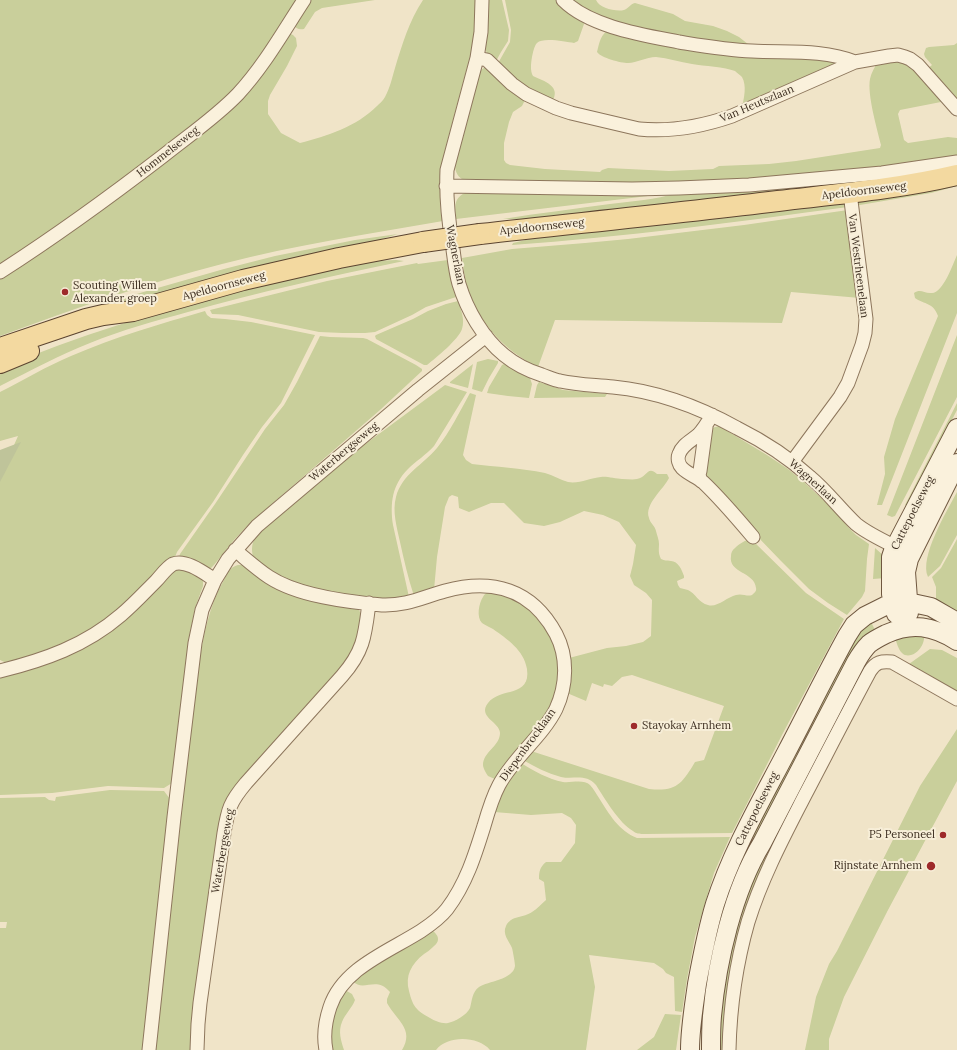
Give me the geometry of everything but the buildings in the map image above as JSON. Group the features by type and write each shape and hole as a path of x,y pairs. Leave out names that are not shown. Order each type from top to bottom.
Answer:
{"main road":[{"name":"Apeldoornseweg","path":"0,348 103,315 133,311 243,280 340,258 423,242 480,234 850,193 911,185 957,175"},
{"name":"Apeldoornseweg","path":"0,363 105,324 133,311"}],"street":[{"name":"Hommelseweg","path":"0,272 112,194 220,111 260,67 304,0"},
{"name":"Wagnerlaan","path":"482,0 482,32 477,58 447,170 446,186 448,216 456,271 469,310 486,336 504,356 545,377 578,384 613,387 649,393 712,415 738,428 767,445 811,477 857,524 902,550"},
{"path":"563,0 576,11 586,16 608,25 643,35 729,50 820,54 844,58 855,62"},
{"name":"Van Heutszlaan","path":"477,58 487,60 512,84 526,94 556,108 639,129 650,130 713,123 855,62 898,55 918,65 957,109"},
{"name":"Apeldoornseweg","path":"446,186 632,189 679,188 788,182 882,173 957,162"},
{"name":"Van Westrheenelaan","path":"792,462 840,397 848,383 865,333 866,319 850,193"},
{"name":"Waterbergseweg","path":"149,1050 173,824 195,643 202,610 215,580 235,550 256,526 418,390 486,336"},
{"path":"701,480 699,475 706,427 712,415"},
{"path":"706,427 680,451 678,458 681,466 690,474 701,480 725,504 753,537"},
{"name":"Cattepoelseweg","path":"711,1050 711,1018 718,966 740,889 755,854 856,662 869,644 876,639 905,627 900,602 907,565 902,550 957,428"},
{"path":"683,448 702,454"},
{"name":"Cattepoelseweg","path":"902,550 957,463"},
{"name":"Diepenbrocklaan","path":"235,550 268,576 284,585 301,591 332,598 388,605 412,602 452,589 472,586 491,586 509,590 533,604 544,616 553,628 563,655 565,666 564,679 562,692 555,710 498,787 467,877 446,910 428,926 366,964 349,977 343,984 332,1001 327,1016 324,1033 326,1050"},
{"path":"0,671 48,657 74,646 94,634 120,616 136,602 168,568 175,564 186,564 192,566 215,580"},
{"path":"900,602 931,607 957,622"},
{"name":"Cattepoelseweg","path":"690,1050 694,1004 706,940 715,904 734,855 765,792 854,625 865,616 878,609 900,602"},
{"name":"Waterbergseweg","path":"197,1050 200,1003 224,833 230,806 246,783 353,662 364,640 369,603"},
{"path":"905,627 928,628 938,631 957,641"},
{"path":"729,1050 730,1020 737,967 742,943 754,904 777,850 854,699 870,671 877,663 885,661 892,662 957,699"},
{"path":"844,684 854,699"}],"green space":[{"path":"0,0 298,0 245,78 216,107 148,161 0,265"},
{"path":"310,0 375,0 322,8 315,12 304,29 298,29 293,25"},
{"path":"423,0 477,0 473,45 440,171 440,201 443,221 304,245 194,271 83,306 0,336 0,278 196,138 289,33 296,38 297,46 270,95 268,101 268,114 281,133 300,143 331,134 351,125 360,120 382,101 390,87 406,33"},
{"path":"487,0 502,0 509,30 508,41 495,63 487,54 485,47 488,16"},
{"path":"505,0 558,0 583,19 584,24 578,41 574,43 544,40 537,43 534,48 531,64 532,74 553,88 555,96 552,102 528,91 497,65 510,42 511,30"},
{"path":"568,0 596,0 608,9 617,10 624,10 635,3 673,14 685,21 713,26 727,31 739,37 753,48 728,47 610,22"},
{"path":"610,29 839,62 742,107 745,92 744,81 735,71 726,68 692,64 656,57 628,63 611,60 597,52 602,36"},
{"path":"957,43 957,103 927,69 932,65 924,54 926,48 929,47 954,45"},
{"path":"878,61 907,61 946,101 900,110 898,114 904,140 908,143 948,137 957,138 957,157 882,169 691,183 468,182 463,180 456,172 455,167 481,70 485,67 488,67 525,100 522,106 513,112 509,122 504,143 504,160 506,163 510,165 545,169 600,172 608,168 669,171 713,169 719,166 769,164 880,148 881,145 873,112 869,85 871,74"},
{"path":"928,174 547,219 503,219 652,199 677,193"},
{"path":"957,184 957,186 931,193 854,206 853,201"},
{"path":"467,192 649,194 648,196 456,219 455,206 457,200 462,194"},
{"path":"848,202 848,207 764,218 554,242 512,245 513,243 547,235"},
{"path":"848,210 860,298 791,292 782,323 555,320 538,367 525,360 501,342 491,331 475,306 465,279 462,258 512,249 628,239 744,225"},
{"path":"398,234 0,341 119,299 224,269 275,256 355,240"},
{"path":"957,255 957,313 882,505 877,505 885,474 884,457 895,419 938,316 934,308 915,298 914,293 919,291 929,293 936,292 944,283"},
{"path":"448,260 451,281 456,297 426,307 375,332 319,332 238,315 212,314 210,310 327,281 417,263"},
{"path":"376,261 404,261 268,291 126,330 102,338 67,353 0,386 0,369 58,345 118,325 208,299 316,271"},
{"path":"458,301 463,318 462,329 452,343 427,365 424,365 376,339 376,335 428,311"},
{"path":"205,311 211,318 251,322 315,335 281,403 262,427 213,502 177,552 173,562 93,632 11,665 0,660 0,477 18,436 0,441 0,392 53,364 88,349 138,331"},
{"path":"957,335 957,397 895,516 892,517 887,515"},
{"path":"320,336 367,339 416,365 422,369 422,371 380,410 250,523 211,568 178,560 180,554 265,429 284,405"},
{"path":"488,359 498,361 498,363 482,392 472,389 477,362"},
{"path":"473,364 468,388 450,383 450,382"},
{"path":"504,364 530,378 532,384 529,398 487,393 489,387"},
{"path":"539,382 563,390 607,394 605,397 534,398"},
{"path":"445,385 467,392 434,446 403,475 398,481 393,495 393,525 409,597 384,600 334,593 302,586 270,572 253,557 252,546 256,536 360,448"},
{"path":"470,393 476,395 463,455 466,460 472,464 536,471 568,482 580,482 603,477 635,479 643,477 649,471 657,474 667,474 669,478 649,507 648,513 658,538 661,559 676,562 682,571 684,578 677,581 680,588 688,590 702,602 711,606 736,595 752,595 756,590 755,583 747,575 737,569 731,562 732,551 744,541 751,539 806,593 844,619 732,833 645,834 634,832 618,817 592,781 584,778 561,777 541,770 523,760 531,751 649,789 658,790 672,788 677,785 686,776 695,762 704,760 724,706 632,675 622,677 612,686 604,684 603,687 592,683 586,701 567,693 569,658 607,648 643,642 651,636 652,600 646,593 634,585 630,576 636,545 619,522 603,515 584,511 560,522 544,526 524,523 504,503 491,503 469,512 459,508 458,497 452,495 449,497 445,507 437,557 434,590 414,596 396,525 396,497 403,482 408,476 442,442"},
{"path":"957,403 957,410 910,502 910,507 905,505"},
{"path":"719,426 788,469 835,511 856,535 869,544 865,591 847,615 809,589 755,534 705,478 712,428"},
{"path":"21,442 0,482 0,450"},
{"path":"957,492 957,535 940,566 928,577 926,568 927,558 935,534"},
{"path":"957,539 957,617 936,603 936,587 932,577 941,568"},
{"path":"875,548 884,556 886,578 873,579"},
{"path":"244,565 356,607 363,618 351,660 238,788 194,1050 155,1050 199,663 205,631 214,600 228,573 233,567"},
{"path":"184,568 201,578 203,581 203,586 195,608 188,642 172,783 164,788 108,786 52,793 0,795 0,674 65,654 172,570"},
{"path":"489,591 520,601 540,619 555,645 561,673 551,708 497,780 488,776 483,766 486,756 497,742 500,733 497,726 487,716 485,708 493,698 520,688 527,678 527,669 519,651 504,637 482,623 480,620 480,603 484,595"},
{"path":"871,622 875,630 757,839 750,836 857,632"},
{"path":"925,634 923,644 920,649 910,655 904,655 895,638"},
{"path":"930,649 942,650 957,658 957,693 909,664"},
{"path":"957,729 957,781 888,910 844,997 829,1039 829,1050 805,1050 816,997 829,964 837,951 920,786"},
{"path":"521,763 557,781 587,783 593,788 615,821 625,831 637,838 730,837 714,873 695,937 682,1012 675,1011 674,977 666,973 654,963 589,955 595,987 586,1050 490,1050 485,1045 478,1042 463,1039 448,1042 441,1045 436,1050 402,1050 405,1043 405,1030 387,1003 390,992 385,987 380,985 361,985 353,981 358,976 432,930 437,936 438,942 412,966 408,980 410,996 418,1010 436,1021 448,1023 460,1018 470,1008 475,991 479,987 500,980 513,971 515,966 512,948 505,935 506,926 508,922 514,918 529,914 546,900 544,882 539,879 541,867 546,862 561,862 575,843 576,825 571,818 562,813 531,815 494,812 504,787"},
{"path":"110,790 164,791 170,799 143,1050 0,1050 0,928 6,928 7,922 0,922 0,798 45,797 49,800 55,801 56,797"},
{"path":"766,848 771,851 759,878 724,1050 718,1050 722,994 732,943 745,898"},
{"path":"345,990 352,994 355,1000 343,1019 340,1029 340,1036 344,1050 332,1050 330,1030 334,1010"},
{"path":"665,1014 681,1015 676,1050 637,1050 654,1037"}],"place":[{"name":"Scouting Willem Alexander groep","path":"65,292"},
{"name":"Stayokay Arnhem","path":"634,726"},
{"name":"P5 Personeel","path":"943,835"},
{"name":"Rijnstate Arnhem","path":"931,866"}]}
